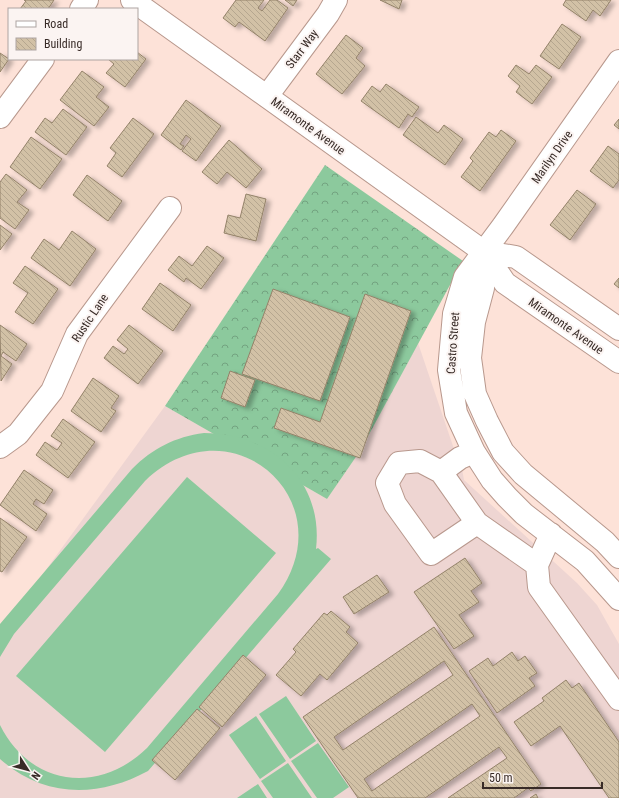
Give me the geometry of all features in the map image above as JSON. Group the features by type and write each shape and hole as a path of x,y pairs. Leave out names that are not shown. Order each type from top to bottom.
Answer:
{"street":[{"name":"Miramonte Avenue","path":"132,0 484,252 505,283 619,362"},
{"name":"Starr Way","path":"267,96 328,14 336,0"},
{"path":"0,117 42,60"},
{"name":"Marilyn Drive","path":"484,252 619,61"},
{"name":"Rustic Lane","path":"0,447 18,434 52,390 77,334 170,208"},
{"name":"Miramonte Avenue","path":"484,252 516,257 619,329"},
{"name":"Castro Street","path":"484,252 465,277 454,314 449,370 456,413 474,452 492,480 524,514 585,561 619,598"},
{"name":"Castro Street","path":"484,252 483,288 474,322 470,358 475,394 503,452 523,474 605,542 619,557"},
{"path":"441,472 460,458 474,452"},
{"path":"477,523 431,554 395,504 387,483 399,463 420,461 441,472 477,523 537,565"},
{"path":"551,534 537,565 539,587 619,700"}],"shaded area":[{"path":"418,343 454,449 460,458 464,480 577,583 597,605 619,644 619,798 0,798 0,633 165,406 327,499 360,451"}],"green space":[{"path":"325,165 463,261 360,451 327,499 165,406"},
{"path":"204,433 228,435 250,441 271,452 288,465 301,482 311,502 316,524 316,549 318,548 331,559 148,771 129,780 110,786 72,790 53,787 35,781 17,772 0,759 0,725 13,745 29,761 47,771 67,777 87,777 108,773 128,763 147,748 278,594 295,559 298,525 288,495 269,472 242,456 211,451 178,458 145,481 14,634 0,657 0,624 132,469 156,449 183,437"},
{"path":"187,477 276,553 105,752 16,676"},
{"path":"286,696 316,741 290,759 259,714"},
{"path":"256,716 286,761 260,779 229,735"},
{"path":"318,743 349,787 333,798 317,798 291,761"},
{"path":"288,763 312,798 273,798 261,781"},
{"path":"258,784 267,798 237,798"}],"building":[{"path":"24,0 54,0 49,8 21,8 26,1"},
{"path":"236,0 264,0 258,8 262,11 270,0 277,0 288,8 265,41 239,22 235,27 223,18"},
{"path":"285,0 297,0 293,6"},
{"path":"380,0 402,0 399,9"},
{"path":"566,0 611,0 600,16 593,10 586,21 563,5"},
{"path":"562,24 581,37 559,69 540,56"},
{"path":"346,35 363,48 356,58 365,66 342,94 316,74"},
{"path":"0,53 8,60 0,72"},
{"path":"138,53 146,59 125,87 106,73 114,64 109,60 138,60"},
{"path":"516,65 529,74 536,65 552,77 532,104 516,92 520,86 508,76"},
{"path":"82,71 104,87 96,97 109,107 94,126 60,100"},
{"path":"386,84 419,107 412,117 408,114 399,128 361,101 372,86 380,92"},
{"path":"186,100 221,126 196,161 182,151 191,139 186,135 180,144 184,146 181,150 161,135"},
{"path":"63,109 87,127 66,155 35,132 45,118 52,123"},
{"path":"416,117 438,133 444,125 463,139 445,165 403,135"},
{"path":"133,118 154,134 122,177 107,166 116,153 110,148"},
{"path":"619,119 619,129 614,125"},
{"path":"501,130 516,141 480,191 461,177 473,161 470,158 489,132 496,137"},
{"path":"31,137 62,159 40,189 10,167"},
{"path":"229,140 262,169 246,188 227,172 217,184 202,172"},
{"path":"608,146 619,154 619,180 613,188 590,171"},
{"path":"6,174 27,190 17,202 29,210 15,229 0,218 0,182"},
{"path":"87,175 122,201 108,221 73,195"},
{"path":"577,190 596,204 570,240 550,225"},
{"path":"246,194 266,199 256,241 224,233 228,215 240,218"},
{"path":"0,225 12,234 0,250"},
{"path":"72,231 96,249 70,286 31,258 44,239 59,250"},
{"path":"207,246 224,258 201,289 186,278 184,282 168,270 179,256 192,266"},
{"path":"25,266 58,289 33,324 15,312 28,293 13,283"},
{"path":"619,278 619,288 614,284"},
{"path":"160,283 191,305 173,331 142,309"},
{"path":"273,289 350,317 320,401 242,374"},
{"path":"365,294 411,311 360,458 274,428 281,408 320,422"},
{"path":"0,325 27,344 16,361 3,352 1,356 12,364 1,381"},
{"path":"129,325 163,351 138,384 104,358 113,346 124,354 128,349 117,340"},
{"path":"230,371 255,380 245,407 221,398"},
{"path":"93,378 119,396 111,408 116,411 101,432 71,411"},
{"path":"63,419 95,442 68,478 36,455 45,442 57,450 62,443 51,436"},
{"path":"24,470 53,490 44,504 36,499 33,504 47,514 36,531 0,505"},
{"path":"0,518 27,537 2,572 0,571"},
{"path":"465,558 482,583 471,591 479,602 459,615 474,636 454,649 414,592"},
{"path":"377,575 389,592 354,614 343,597"},
{"path":"331,611 350,627 346,632 358,643 327,680 320,674 301,696 276,675 296,652 293,649 324,613 327,615"},
{"path":"434,627 541,784 531,791 528,788 514,798 448,798 507,758 499,747 425,798 358,798 303,717","holes":["444,661 453,675 343,750 334,737","472,704 480,716 372,791 364,779"]},
{"path":"512,652 518,661 525,656 537,673 529,678 535,686 497,713 469,671 488,658 493,666"},
{"path":"243,655 266,675 222,727 199,707"},
{"path":"566,680 572,688 579,683 619,742 619,798 609,798 560,726 531,746 514,722 544,701 542,698"},
{"path":"197,709 220,728 175,780 152,760"},
{"path":"536,794 538,798 530,798"}]}
